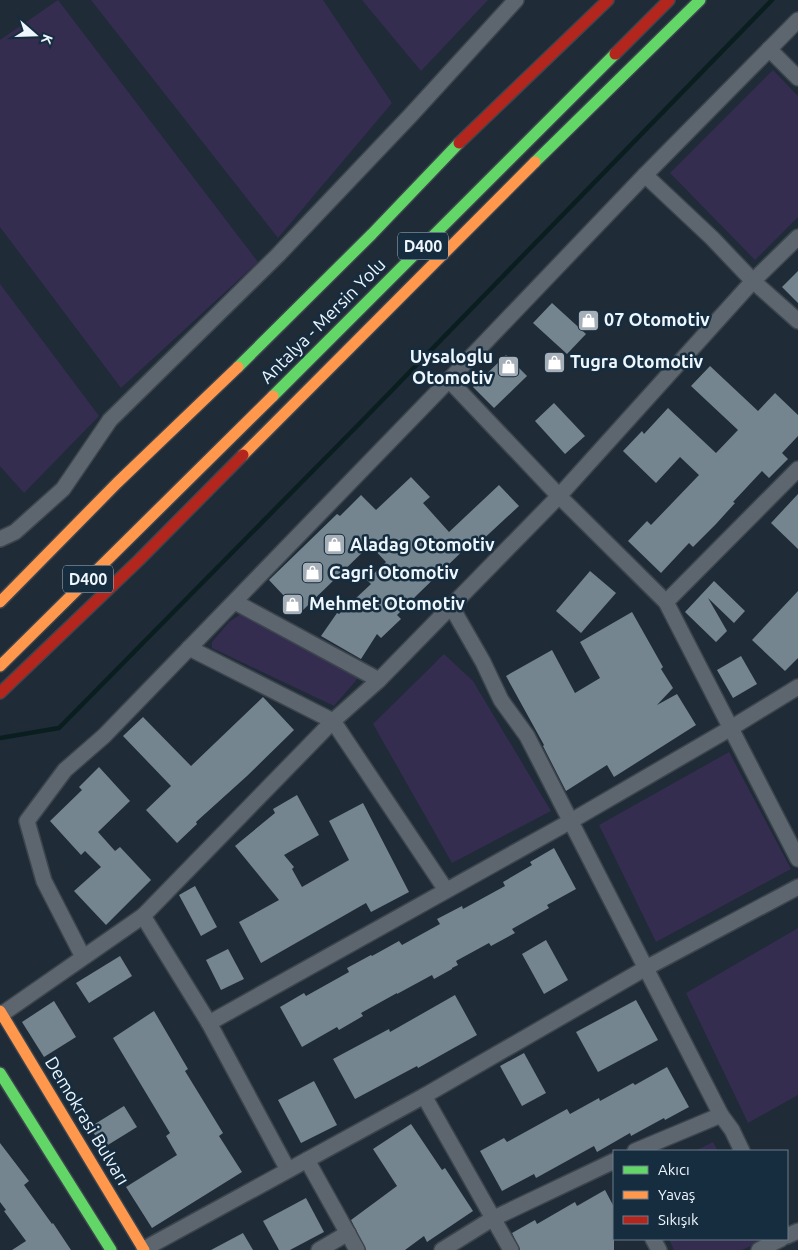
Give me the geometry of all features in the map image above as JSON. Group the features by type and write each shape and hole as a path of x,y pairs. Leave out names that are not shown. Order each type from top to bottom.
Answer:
{"main road":[{"path":"0,602 117,483 223,382 372,234 473,128 608,0"},
{"name":"Antalya - Mersin Yolu","path":"0,666 670,0"},
{"path":"0,693 139,560 509,187 700,0"},
{"name":"Demokrasi Bulvarı","path":"1,1013 144,1250"},
{"path":"0,1073 111,1250"}],"street":[{"path":"0,539 15,532 63,489 110,420 278,255 410,116 516,0"},
{"path":"83,957 44,881 27,821 65,770 104,736 235,602 645,175 798,20"},
{"path":"769,49 798,78"},
{"path":"645,175 712,238 753,281 798,321"},
{"path":"1,1013 143,916 333,721 379,680 559,496 753,281 798,237"},
{"path":"449,380 559,496 666,602 798,859"},
{"path":"666,602 798,469"},
{"path":"235,602 379,680"},
{"path":"452,606 483,662 501,700 527,736 742,1150"},
{"path":"189,648 333,721 446,890"},
{"path":"209,1023 571,821 798,687"},
{"path":"144,1250 424,1096 646,968 798,887"},
{"path":"143,916 209,1023 288,1170"},
{"path":"424,1096 511,1250"},
{"path":"637,1150 722,1115"},
{"path":"307,1160 357,1250"},
{"path":"442,1250 492,1219 613,1161"},
{"path":"319,1250 348,1233"},
{"path":"759,1250 780,1240"}],"shaded area":[{"path":"58,0 258,262 121,388 0,227 0,40"},
{"path":"91,0 323,0 392,103 278,238"},
{"path":"362,0 488,0 421,71"},
{"path":"773,70 798,96 798,217 755,260 670,173"},
{"path":"0,284 99,416 24,493 0,466"},
{"path":"241,614 365,670 334,706 212,648 212,642 229,622"},
{"path":"444,654 473,681 551,811 452,863 373,724"},
{"path":"729,752 791,869 656,942 599,825"},
{"path":"798,928 798,1095 748,1123 686,993"},
{"path":"713,1142 717,1150 697,1150"},
{"path":"669,1240 764,1240 742,1250 674,1250"}],"building":[{"path":"798,271 798,303 782,287"},
{"path":"552,303 586,334 567,354 533,323"},
{"path":"506,355 527,376 494,408 473,387"},
{"path":"710,366 758,411 775,393 798,415 798,436 782,453 788,459 769,478 762,471 733,502 735,503 716,524 693,547 689,543 661,573 628,541 647,521 651,525 699,475 680,457 656,483 623,451 642,431 644,434 668,408 716,453 738,430 691,386"},
{"path":"554,403 585,436 565,454 535,421"},
{"path":"411,477 430,497 423,503 449,532 499,485 519,506 478,544 474,540 418,594 397,615 401,619 381,638 377,634 361,659 321,636 337,613 339,614 371,584 367,580 386,562 370,545 300,613 269,580 337,514 340,516 361,495 376,510"},
{"path":"798,494 798,549 771,523"},
{"path":"590,571 616,593 581,633 556,611"},
{"path":"714,581 745,611 734,623 708,598 727,631 716,642 685,612"},
{"path":"798,591 798,658 785,671 752,640"},
{"path":"632,612 663,667 661,669 673,688 657,705 677,694 696,725 614,777 607,765 566,791 544,745 506,676 552,650 575,693 600,678 580,642"},
{"path":"741,656 757,684 733,698 717,670"},
{"path":"263,697 294,730 196,822 197,824 177,843 146,810 171,786 123,736 143,717 191,766"},
{"path":"99,767 130,801 98,832 115,851 120,847 151,880 106,925 74,891 101,867 85,851 81,855 50,821 82,790 79,787"},
{"path":"297,795 319,835 284,855 294,867 292,869 302,887 349,860 329,821 363,803 409,892 371,912 366,903 261,963 239,922 279,900 235,846 275,813 273,809"},
{"path":"554,848 576,889 547,905 549,908 512,929 515,933 491,946 489,943 456,961 458,965 452,969 434,979 432,975 397,993 361,1013 363,1016 339,1030 337,1027 302,1047 280,1007 304,993 306,996 349,972 347,968 371,955 399,941 402,945 440,924 437,919 462,906 463,909 505,886 503,882 532,865 530,862"},
{"path":"195,886 217,927 201,936 179,895"},
{"path":"546,940 568,980 544,994 522,954"},
{"path":"228,949 244,979 221,990 206,960"},
{"path":"120,956 132,976 89,1003 76,983"},
{"path":"455,995 477,1035 418,1068 417,1066 355,1099 333,1059 389,1029 390,1032"},
{"path":"636,1000 658,1040 598,1072 576,1032"},
{"path":"54,1001 76,1037 44,1057 22,1022"},
{"path":"154,1011 188,1069 185,1071 223,1133 219,1136 242,1172 152,1228 126,1187 177,1155 166,1136 170,1133 113,1038"},
{"path":"524,1053 546,1093 522,1106 500,1066"},
{"path":"667,1067 689,1107 631,1136 630,1133 597,1152 594,1146 536,1178 534,1174 502,1191 480,1151 504,1138 507,1142 567,1109 570,1114 599,1098 600,1101 633,1083 635,1085"},
{"path":"314,1081 337,1125 301,1143 278,1100"},
{"path":"124,1106 137,1127 103,1148 90,1127"},
{"path":"411,1124 442,1170 445,1168 473,1211 427,1242 424,1236 405,1250 366,1250 351,1220 397,1186 373,1149"},
{"path":"0,1143 29,1181 24,1185 71,1250 12,1250 26,1241 4,1211 6,1210 0,1202"},
{"path":"605,1190 613,1205 614,1250 520,1250 512,1233 535,1220 537,1224 575,1202 577,1206"},
{"path":"306,1198 324,1232 290,1250 279,1250 263,1221"},
{"path":"243,1233 253,1250 211,1250"}],"waterway":[{"path":"0,738 59,728 362,421 772,0"}],"traffic: fast":[{"path":"535,162 700,0"},
{"path":"273,396 615,54"},
{"path":"238,367 372,234 459,143"},
{"path":"0,1073 111,1250"}],"traffic: slow":[{"path":"243,455 535,162"},
{"path":"0,602 117,483 238,367"},
{"path":"0,666 273,396"},
{"path":"0,1011 144,1250"}],"traffic: jam":[{"path":"459,143 608,0"},
{"path":"615,54 669,0"},
{"path":"0,693 139,560 243,455"}],"place":[{"name":"07 Otomotiv","path":"588,320"},
{"name":"Tugra Otomotiv","path":"554,362"},
{"name":"Uysaloglu Otomotiv","path":"509,367"},
{"name":"Aladag Otomotiv","path":"334,545"},
{"name":"Cagri Otomotiv","path":"313,573"},
{"name":"Mehmet Otomotiv","path":"293,604"}]}
